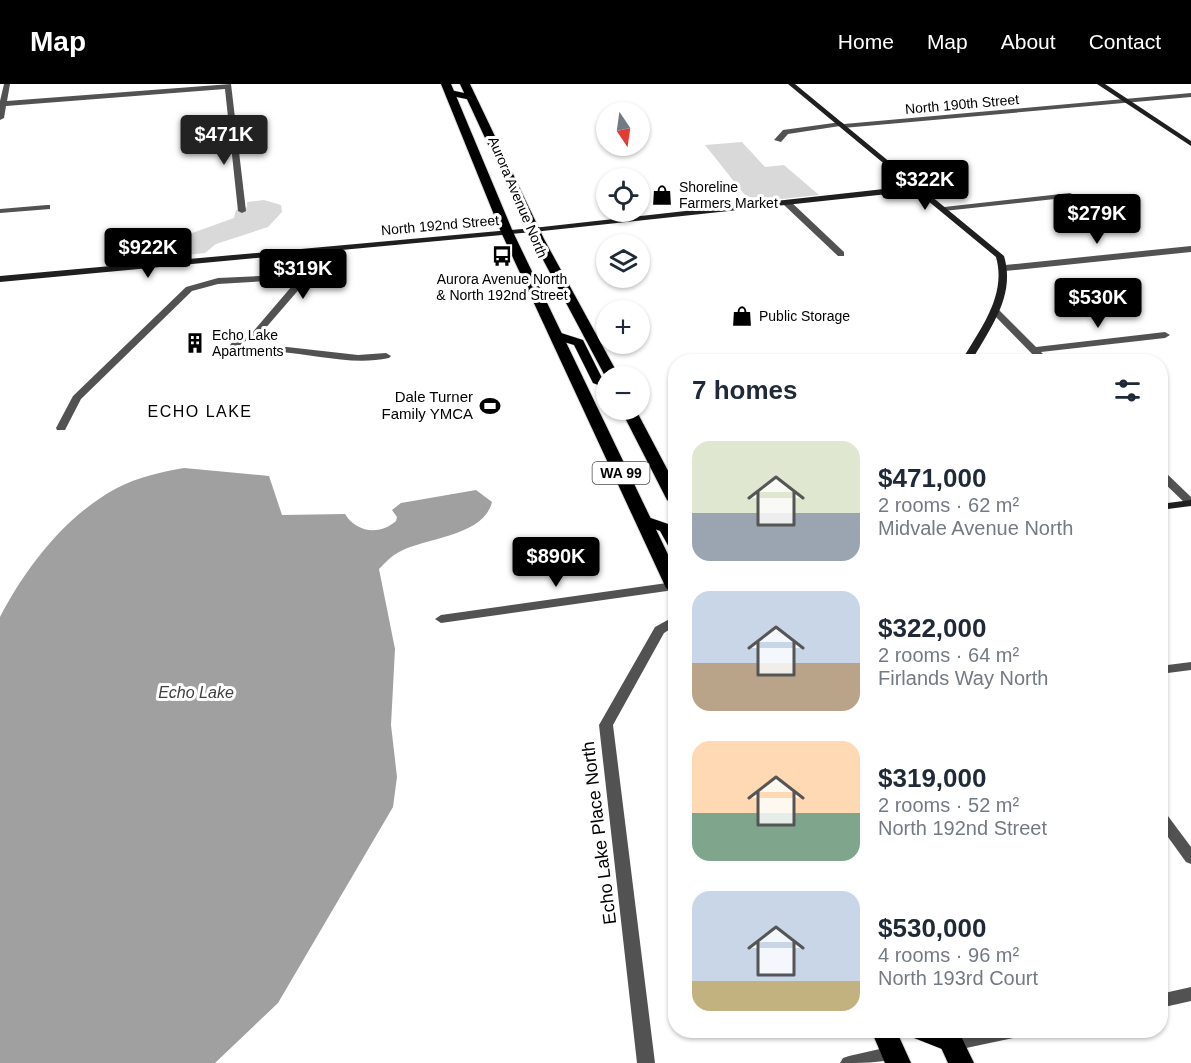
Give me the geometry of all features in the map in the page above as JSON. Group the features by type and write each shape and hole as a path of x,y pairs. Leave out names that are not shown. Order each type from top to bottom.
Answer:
{"highway":[{"name":"Aurora Avenue North","path":"459,88 607,366"},
{"name":"Aurora Avenue North","path":"459,88 507,232 668,573"},
{"name":"WA 99","path":"633,420 668,487"}],"main road":[{"path":"555,335 579,343 596,378"},
{"path":"642,519 666,528 668,532"},
{"path":"934,1038 953,1046"}],"street":[{"path":"0,118 1,104 7,84"},
{"path":"791,84 1000,256 1005,268 1005,284 994,311 970,354"},
{"path":"1100,84 1191,144"},
{"path":"1,104 228,86 242,210"},
{"name":"North 190th Street","path":"778,140 786,132 842,125 1191,95"},
{"name":"North 192nd Street","path":"0,279 533,230 918,188"},
{"path":"944,209 1070,195"},
{"path":"788,203 841,254"},
{"path":"0,211 47,207"},
{"path":"1005,268 1191,249"},
{"path":"311,251 311,270 254,336 239,340 235,345 235,351 249,353 273,349 322,356 386,356"},
{"path":"61,428 77,398 189,289 218,281 306,276"},
{"path":"994,311 1038,354"},
{"path":"1034,350 1165,335"},
{"path":"254,336 273,349"},
{"path":"1168,480 1191,503"},
{"path":"1168,506 1191,503"},
{"path":"441,620 668,588"},
{"name":"Echo Lake Place North","path":"646,1063 606,725 659,630 668,624"},
{"path":"1168,669 1191,666"},
{"path":"1168,827 1191,858"},
{"path":"1168,999 1191,994"},
{"path":"953,1046 986,1038"},
{"path":"849,1063 897,1053"}],"shaded area":[{"path":"742,142 765,167 784,165 819,195 763,201 752,199 744,194 705,145"},
{"path":"264,200 281,205 282,212 268,227 216,244 205,253 166,257 167,242 234,218 236,210 247,207 247,202"}],"water":[{"name":"Echo Lake","path":"184,468 269,476 282,515 345,514 355,525 368,530 382,529 396,521 397,517 392,510 401,503 476,490 492,502 487,513 478,522 453,534 401,551 379,569 395,649 391,725 397,777 393,807 278,1003 215,1063 0,1063 0,617 22,580 49,544 64,527 98,499 125,484 150,475"}],"place":[{"name":"Shoreline Farmers Market","path":"662,195"},
{"name":"Aurora Avenue North & North 192nd Street","path":"502,256"},
{"name":"Public Storage","path":"742,316"},
{"name":"Echo Lake Apartments","path":"195,343"},
{"name":"Dale Turner Family YMCA","path":"490,406"}],"district":[{"name":"ECHO LAKE","path":"200,411"}]}
